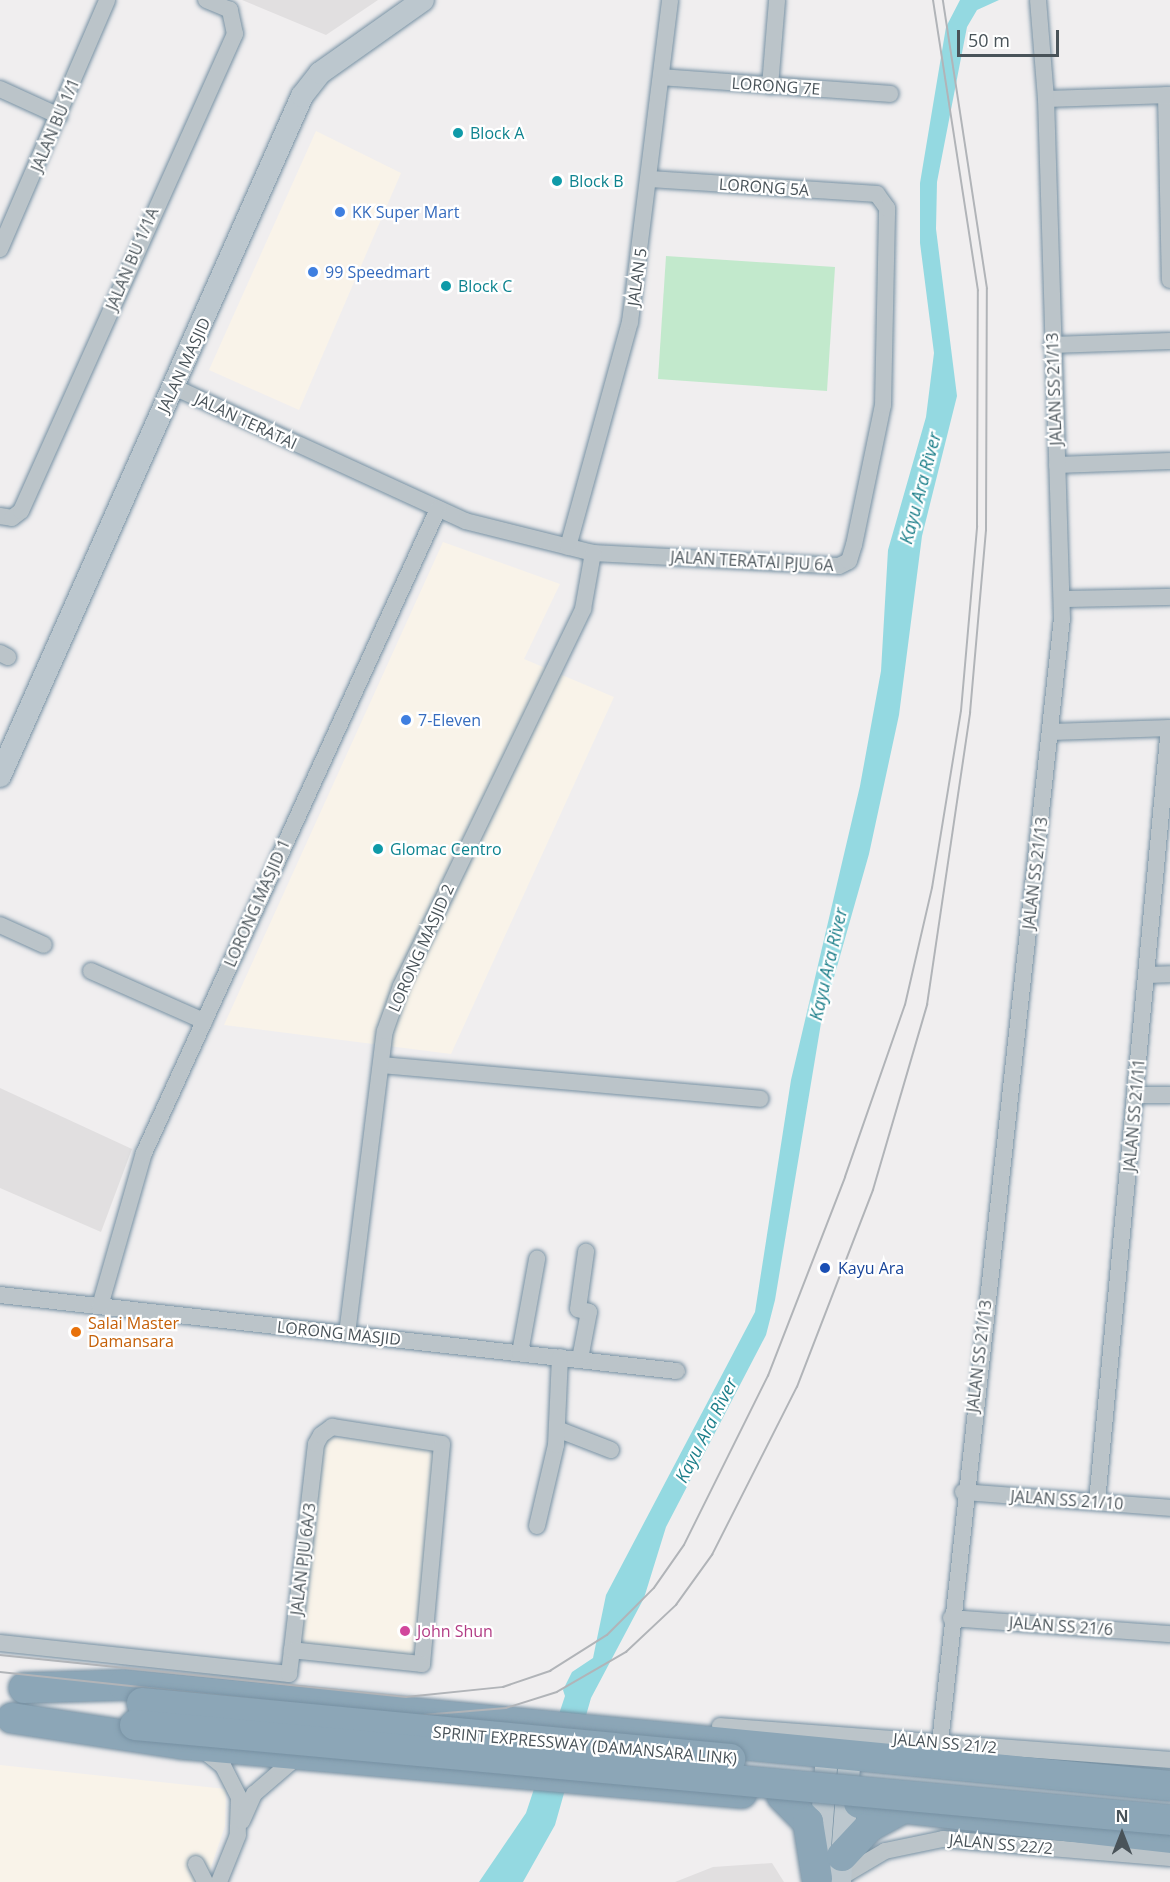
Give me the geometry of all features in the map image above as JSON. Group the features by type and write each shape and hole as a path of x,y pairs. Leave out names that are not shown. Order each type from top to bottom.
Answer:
{"highway":[{"path":"12,1686 123,1685 624,1731 759,1747 1170,1786"},
{"name":"SPRINT EXPRESSWAY (DAMANSARA LINK)","path":"12,1686 139,1714 1170,1820"},
{"name":"SPRINT EXPRESSWAY (DAMANSARA LINK)","path":"6,1717 139,1714 1170,1801"},
{"path":"6,1717 182,1744 615,1785 836,1801 1170,1839"},
{"path":"743,1793 762,1785 772,1771 767,1753 759,1747"},
{"path":"972,1818 946,1803 942,1788 951,1773 976,1766"},
{"path":"782,1796 808,1822 831,1875 869,1827 900,1810"}],"street":[{"name":"JALAN BU 1/1","path":"0,249 5,227 59,116 107,0"},
{"name":"JALAN BU 1/1A","path":"0,516 12,518 21,511 235,33 230,10 206,0"},
{"name":"JALAN MASJID","path":"0,776 309,83 423,0"},
{"name":"JALAN 5","path":"568,547 630,322 650,179 670,0"},
{"path":"770,86 777,0"},
{"name":"JALAN SS 21/13","path":"940,1743 963,1492 1052,732 1063,598 1052,345 1046,99 1038,0"},
{"name":"LORONG 7E","path":"662,77 890,94"},
{"path":"0,89 59,116"},
{"path":"1046,99 1168,95 1170,280"},
{"name":"LORONG 5A","path":"650,179 877,194"},
{"name":"JALAN TERATAI PJU 6A","path":"438,509 593,553 813,566 849,561 883,405 887,208 877,194"},
{"path":"1052,345 1170,341"},
{"name":"JALAN TERATAI","path":"174,387 438,509"},
{"path":"1057,465 1170,461"},
{"name":"LORONG MASJID 1","path":"100,1306 128,1197 204,1021 438,509"},
{"name":"LORONG MASJID 2","path":"347,1334 381,1065 401,986 583,609 593,553"},
{"path":"1063,598 1170,597"},
{"path":"1052,732 1169,728"},
{"name":"JALAN SS 21/11","path":"1097,1502 1147,975 1165,849 1169,728"},
{"path":"0,925 44,945"},
{"path":"91,971 204,1021"},
{"path":"1147,975 1170,974"},
{"path":"381,1065 760,1099"},
{"path":"1136,1095 1170,1095"},
{"path":"580,1359 589,1312 578,1309 586,1252"},
{"path":"520,1353 537,1259"},
{"name":"LORONG MASJID","path":"0,1296 677,1371"},
{"path":"537,1526 557,1429 560,1357"},
{"name":"JALAN PJU 6A/3","path":"0,1643 289,1674 316,1444 332,1427 442,1444 422,1664 292,1650"},
{"path":"557,1429 611,1450"},
{"name":"JALAN SS 21/10","path":"963,1492 1170,1509"},
{"name":"JALAN SS 21/6","path":"951,1618 1170,1634"},
{"name":"JALAN SS 21/2","path":"720,1726 1170,1760"},
{"path":"182,1744 205,1751 223,1766 239,1797 240,1824"},
{"path":"831,1875 839,1755"},
{"path":"219,1882 240,1824 254,1794 298,1756"},
{"path":"831,1875 836,1801"},
{"name":"JALAN SS 22/2","path":"831,1875 885,1851 943,1839 1170,1858"},
{"path":"196,1864 205,1882"}],"shaded area":[{"path":"242,0 378,0 326,35"},
{"path":"316,131 401,173 299,410 209,370"},
{"path":"443,542 560,584 524,659 614,697 451,1054 224,1025"},
{"path":"0,1088 132,1149 101,1232 0,1188"},
{"path":"310,1435 450,1448 427,1660 286,1644"},
{"path":"0,1765 226,1789 225,1826 206,1882 0,1882"},
{"path":"772,1863 784,1882 675,1882 713,1867"}],"green space":[{"path":"666,256 835,267 827,391 658,379"}],"water":[{"name":"Kayu Ara River","path":"960,0 999,0 977,10 967,27 937,182 936,229 957,396 922,536 899,715 869,854 821,1023 775,1300 766,1335 666,1527 644,1598 591,1698 555,1825 523,1882 479,1882 526,1813 565,1696 563,1690 572,1672 593,1658 606,1595 755,1312 791,1080 860,786 881,671 888,550 926,417 934,353 920,243 920,183 946,27"}],"tram line":[{"path":"0,1655 406,1697 503,1687 550,1671 607,1635 654,1588 684,1545 768,1376 845,1177 905,1005 932,888 961,711 977,527 978,291 933,0"},
{"path":"0,1672 411,1716 506,1708 557,1692 626,1652 676,1605 712,1555 797,1387 873,1190 927,1005 970,713 986,531 987,289 943,0"}],"place":[{"name":"Block A","path":"458,133"},
{"name":"Block B","path":"557,181"},
{"name":"KK Super Mart","path":"340,212"},
{"name":"99 Speedmart","path":"313,272"},
{"name":"Block C","path":"446,286"},
{"name":"7-Eleven","path":"406,720"},
{"name":"Glomac Centro","path":"378,849"},
{"name":"Kayu Ara","path":"825,1268"},
{"name":"Salai Master Damansara","path":"76,1332"},
{"name":"John Shun","path":"405,1631"}]}
